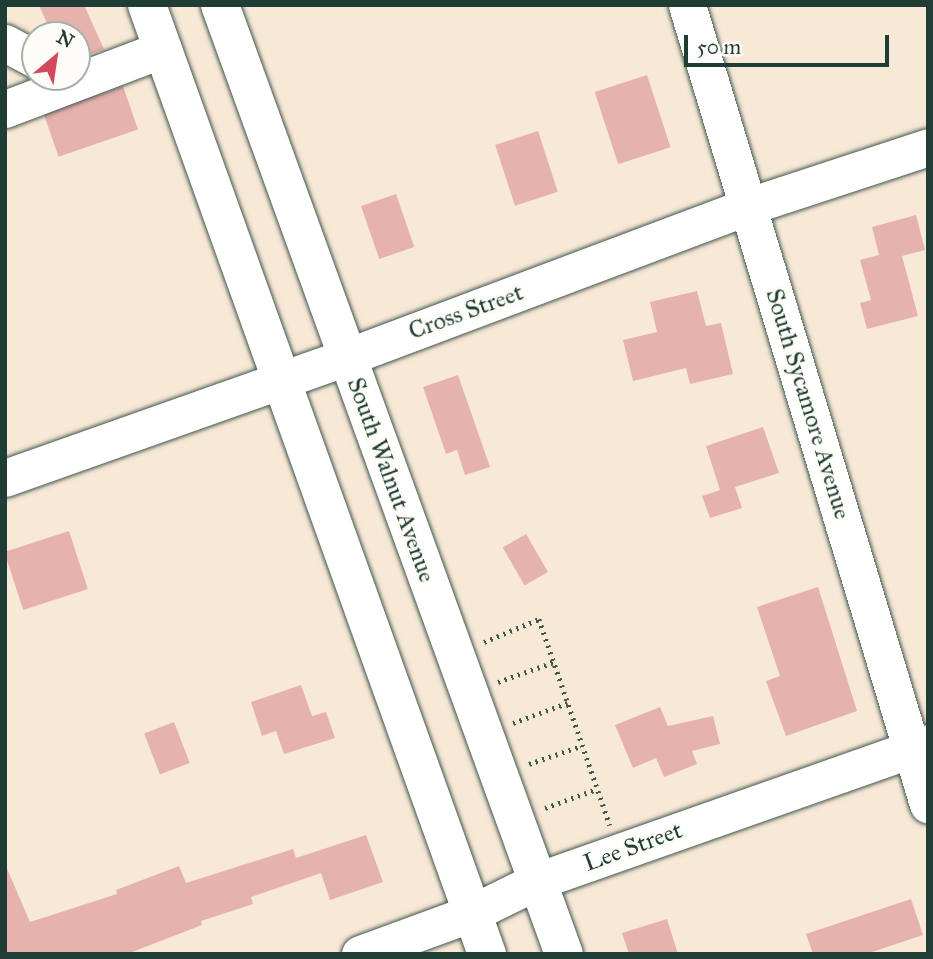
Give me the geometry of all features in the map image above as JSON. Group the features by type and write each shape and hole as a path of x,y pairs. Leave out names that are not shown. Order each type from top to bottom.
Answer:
{"main road":[{"name":"South Walnut Avenue","path":"220,5 564,954"},
{"path":"155,28 487,954"}],"street":[{"name":"South Sycamore Avenue","path":"687,5 919,746 928,804"},
{"path":"91,55 155,28"},
{"path":"5,109 155,28"},
{"path":"5,43 21,52"},
{"name":"Cross Street","path":"5,478 280,379 347,358 749,206 928,147"},
{"name":"Lee Street","path":"360,954 472,913 537,881 919,746"}],"path":[{"path":"322,5 359,5"},
{"path":"483,642 540,619 581,746 620,852"},
{"path":"498,682 554,662"},
{"path":"513,723 567,703"},
{"path":"528,765 581,746"},
{"path":"543,808 597,789"}],"building":[{"path":"39,5 84,5 104,49 91,54 91,21 46,21"},
{"path":"647,75 670,147 618,164 595,92"},
{"path":"123,86 138,129 59,157 44,113"},
{"path":"538,131 558,192 515,206 495,145"},
{"path":"396,194 414,247 379,259 361,206"},
{"path":"916,215 925,250 902,256 918,316 867,329 860,303 871,300 860,260 879,255 872,227"},
{"path":"697,291 706,326 721,323 733,374 690,384 686,368 633,381 623,340 657,332 650,302"},
{"path":"458,375 490,467 465,475 457,450 446,454 423,387"},
{"path":"763,427 779,473 735,487 742,508 710,518 702,496 720,490 706,446"},
{"path":"69,531 88,589 23,610 5,552"},
{"path":"526,534 548,572 525,586 503,548"},
{"path":"818,587 857,711 786,736 766,681 780,676 757,607"},
{"path":"301,685 312,716 326,712 335,738 284,754 276,731 262,736 251,702"},
{"path":"660,707 668,726 713,716 720,744 692,751 697,764 664,777 656,758 633,768 615,725"},
{"path":"174,722 190,763 160,775 144,733"},
{"path":"366,835 383,882 330,900 321,873 251,897 253,904 201,921 202,925 127,954 5,954 5,864 30,922 117,894 116,890 179,866 186,883 293,849 296,858"},
{"path":"911,899 923,935 866,954 813,954 806,934"},
{"path":"667,919 678,954 629,954 622,933"}]}
